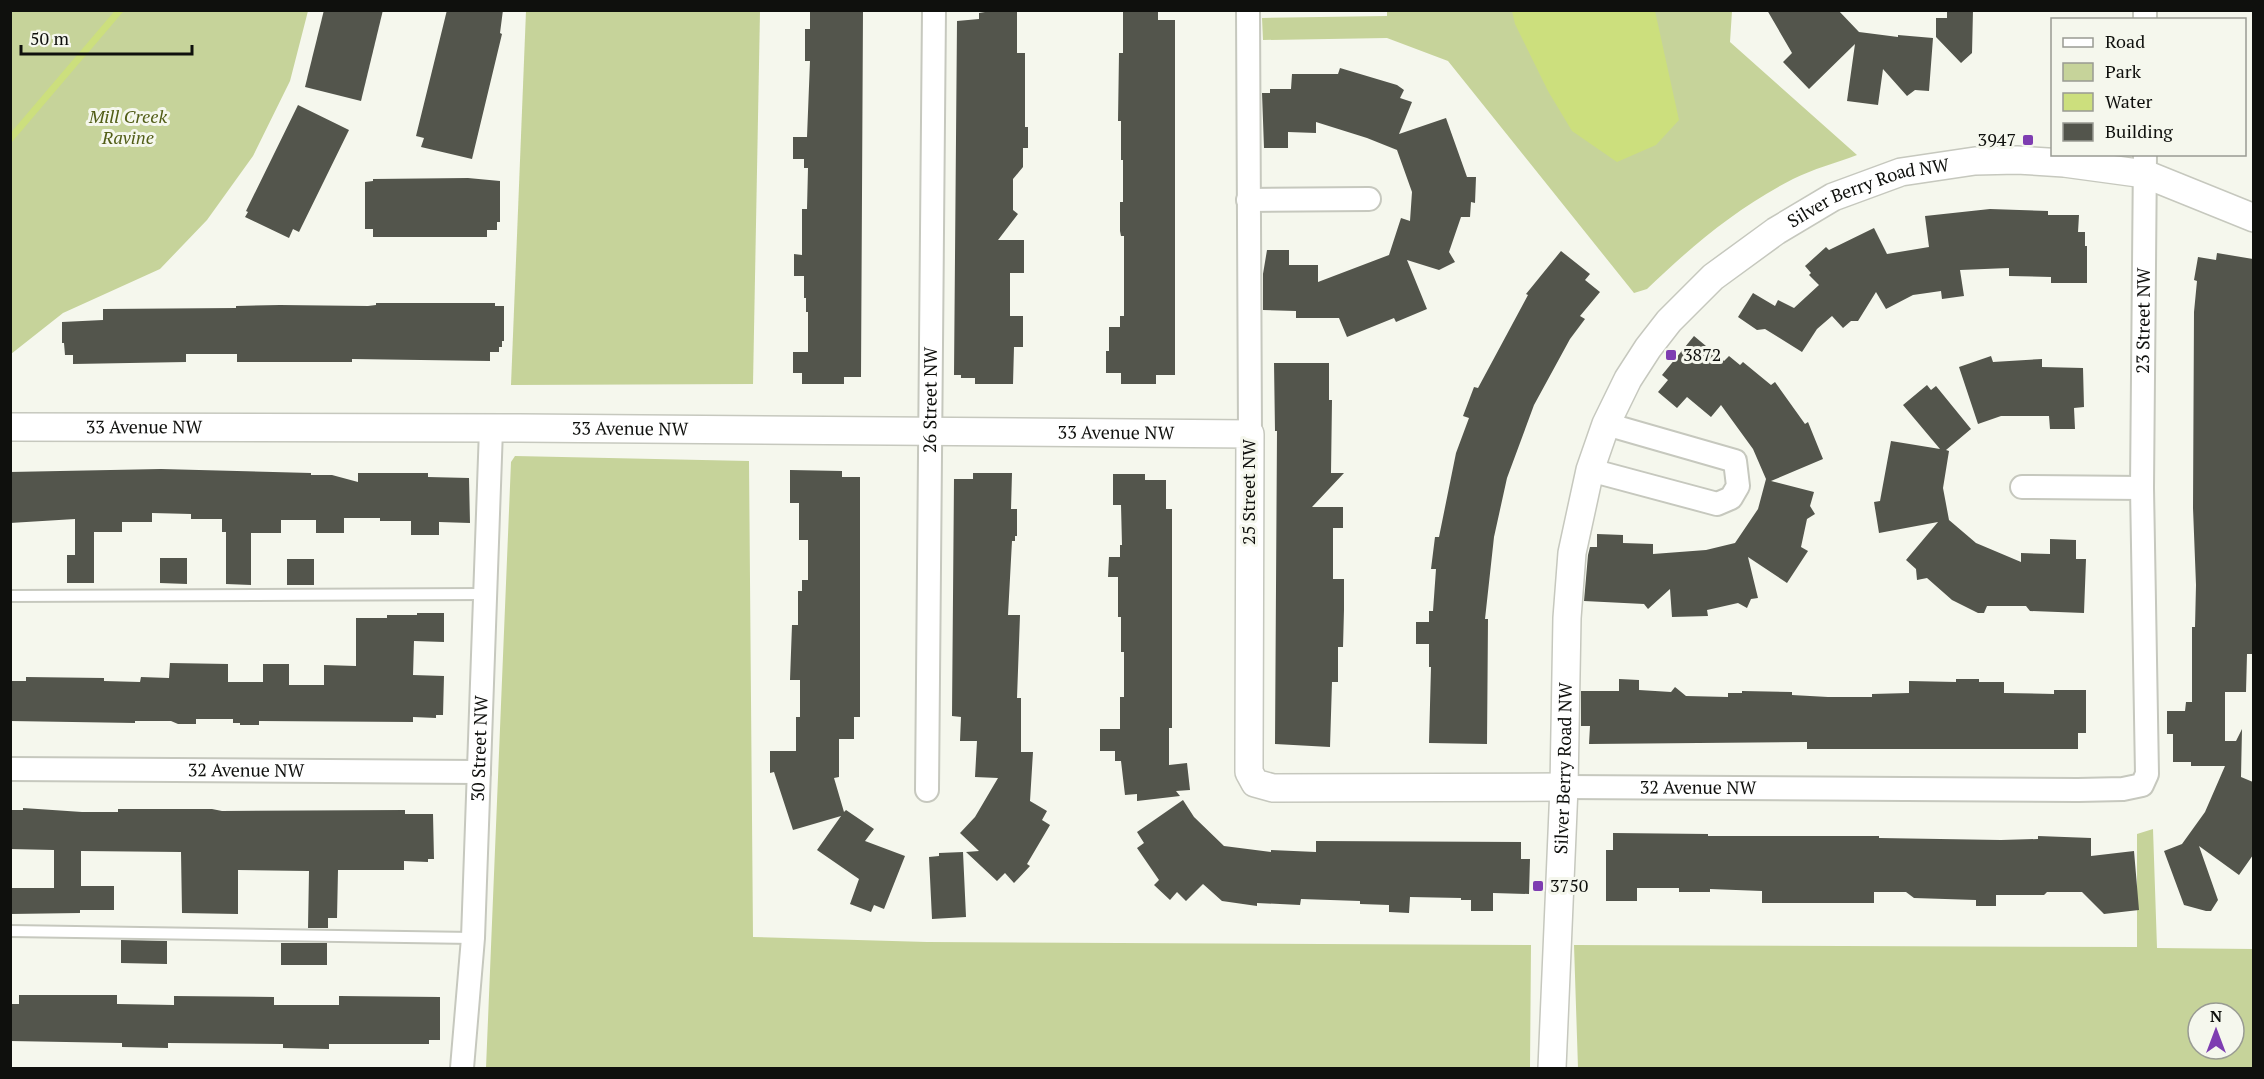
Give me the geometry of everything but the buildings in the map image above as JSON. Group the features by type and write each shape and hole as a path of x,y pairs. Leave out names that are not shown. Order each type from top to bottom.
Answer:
{"street":[{"name":"26 Street NW","path":"927,790 934,10"},
{"name":"25 Street NW","path":"1248,10 1249,772 1255,783"},
{"name":"Silver Berry Road NW","path":"1552,1068 1564,787 1567,618 1572,553 1590,470 1606,424 1628,379 1669,321 1713,278 1776,231 1833,197 1901,172 1975,161 2017,159 2064,163 2145,164 2253,218"},
{"name":"23 Street NW","path":"2140,787 2146,781 2147,774 2142,488 2145,164"},
{"path":"1248,200 1369,200"},
{"path":"1590,470 1717,504 1731,498 1738,486 1735,461 1606,424"},
{"name":"33 Avenue NW","path":"10,427 1250,434"},
{"name":"30 Street NW","path":"462,1068 473,938 491,429"},
{"path":"2022,487 2142,488"},
{"name":"32 Avenue NW","path":"10,769 479,772"},
{"name":"32 Avenue NW","path":"1255,783 1272,788 2078,790 2140,787"}],"lane":[{"path":"10,596 485,594"},
{"path":"10,931 473,938"}],"green space":[{"name":"Mill Creek Ravine","path":"14,10 308,11 290,81 253,156 207,220 160,269 63,313 11,354 10,13"},
{"path":"1387,10 1732,11 1730,42 1857,155 1801,175 1752,202 1698,243 1647,289 1634,293 1448,61 1387,38 1263,40 1262,18 1387,16"},
{"path":"526,11 760,11 753,384 511,385"},
{"path":"515,456 749,461 753,937 927,942 1531,945 1530,1068 486,1068 511,462"},
{"path":"2153,829 2157,948 2253,949 2253,1068 1578,1068 1574,945 2137,947 2137,834"}],"water":[{"path":"1512,11 1655,11 1679,120 1656,145 1617,162 1572,131 1548,91 1515,24"}],"waterway":[{"path":"10,139 120,10"}],"place":[{"name":"3947","path":"2028,140"},
{"name":"3872","path":"1671,355"},
{"name":"3750","path":"1538,886"}]}
